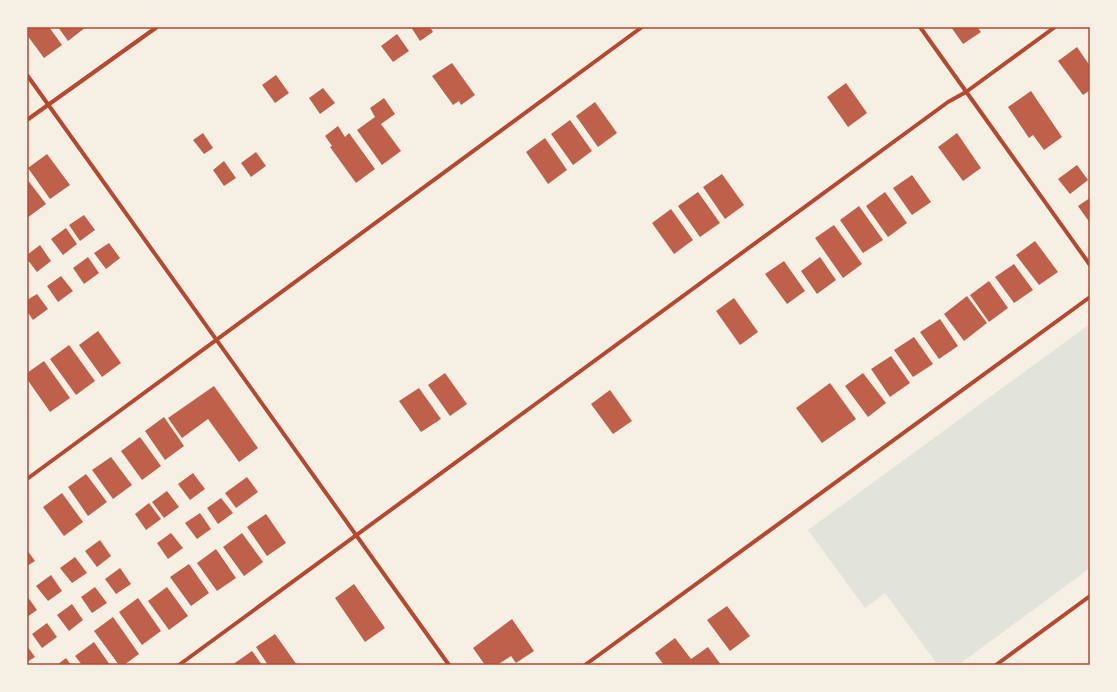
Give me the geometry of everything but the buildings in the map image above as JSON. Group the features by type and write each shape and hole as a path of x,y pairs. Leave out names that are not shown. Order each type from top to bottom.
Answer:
{"street":[{"path":"27,120 157,27"},
{"path":"27,479 642,27"},
{"path":"920,27 1090,265"},
{"path":"179,665 355,534 935,111 966,92 1055,27"},
{"path":"27,75 449,665"},
{"path":"585,665 1090,297"},
{"path":"996,665 1090,596"}],"shaded area":[{"path":"1090,324 1090,568 958,665 938,665 885,593 865,608 808,530"}]}
